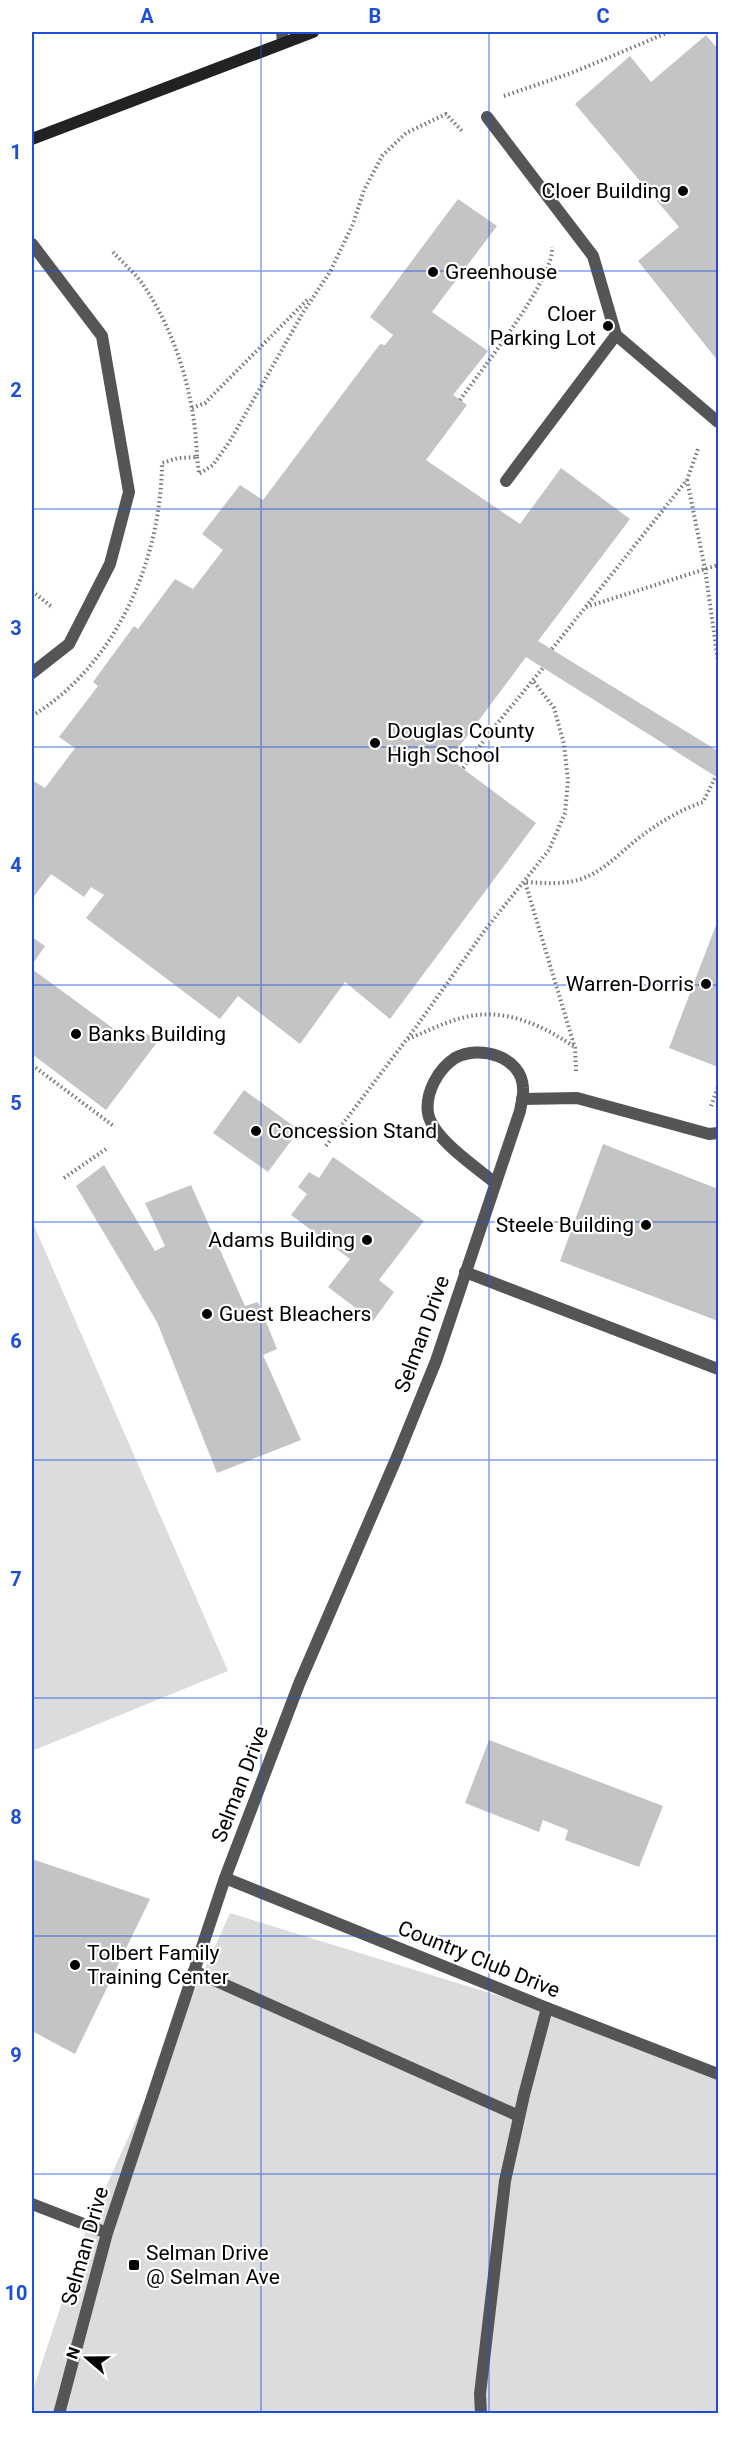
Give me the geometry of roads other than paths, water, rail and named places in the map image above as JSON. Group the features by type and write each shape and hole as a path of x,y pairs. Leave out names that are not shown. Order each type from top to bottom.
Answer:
{"main road":[{"path":"32,139 283,37 313,32"}],"street":[{"path":"487,117 593,256 616,335 718,422"},
{"path":"32,243 102,336 129,492 110,564 69,644 32,673"},
{"path":"506,482 616,335"},
{"name":"Selman Drive","path":"59,2414 107,2233 225,1878 299,1684 429,1377 522,1099 524,1086 516,1066 502,1056 479,1053 456,1058 436,1077 430,1094 428,1114 436,1131 454,1150 494,1182"},
{"path":"522,1099 577,1098 709,1134 718,1133"},
{"path":"465,1272 718,1369"},
{"name":"Country Club Drive","path":"225,1878 718,2074"},
{"path":"194,1971 519,2116"},
{"path":"481,2414 480,2394 502,2205 519,2116 548,2008"},
{"path":"32,2204 107,2233"}],"place":[{"name":"Cloer Building","path":"683,191"},
{"name":"Greenhouse","path":"433,272"},
{"name":"Cloer Parking Lot","path":"608,326"},
{"name":"Douglas County High School","path":"375,743"},
{"name":"Warren-Dorris","path":"706,984"},
{"name":"Banks Building","path":"76,1034"},
{"name":"Concession Stand","path":"256,1131"},
{"name":"Steele Building","path":"646,1225"},
{"name":"Adams Building","path":"367,1240"},
{"name":"Guest Bleachers","path":"207,1314"},
{"name":"Tolbert Family Training Center","path":"75,1965"},
{"name":"Selman Drive @ Selman Ave","path":"134,2265"}]}
